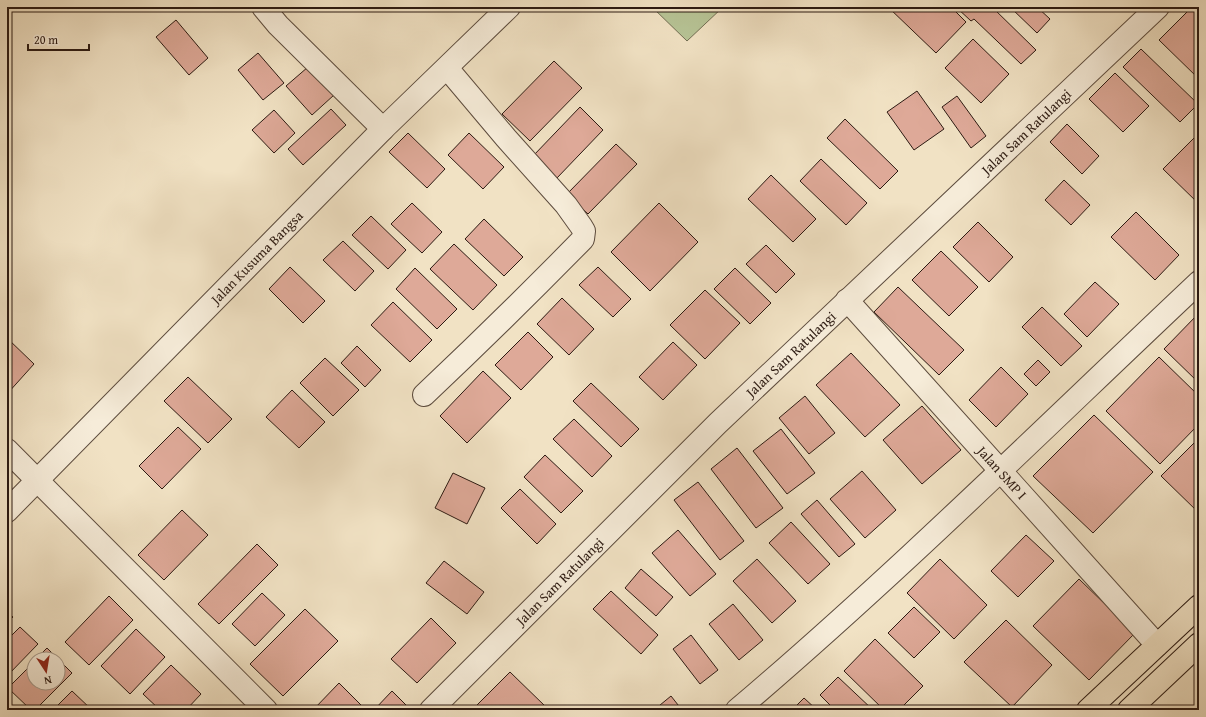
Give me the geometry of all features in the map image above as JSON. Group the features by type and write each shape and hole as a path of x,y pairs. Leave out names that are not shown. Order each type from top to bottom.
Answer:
{"highway":[{"path":"1088,710 1199,606"},
{"path":"1129,710 1199,644"}],"street":[{"path":"263,7 278,25 383,129"},
{"name":"Jalan Kusuma Bangsa","path":"7,512 383,129 509,7"},
{"name":"Jalan Sam Ratulangi","path":"431,710 718,422 1158,7"},
{"path":"424,395 505,318 583,239 584,236 581,226 566,205 506,138 447,68"},
{"path":"737,710 844,618 1001,472 1199,282"},
{"name":"Jalan SMP I","path":"847,300 1157,645"},
{"path":"7,450 266,710"}],"green space":[{"path":"652,7 723,7 687,41"}],"building":[{"path":"888,7 951,7 966,22 936,53"},
{"path":"956,7 992,7 1036,50 1021,64 974,19 971,21"},
{"path":"1010,7 1037,7 1050,19 1037,33"},
{"path":"1192,7 1199,7 1199,79 1159,40"},
{"path":"176,20 208,58 189,75 156,37"},
{"path":"973,39 1009,74 981,103 945,68"},
{"path":"1141,49 1198,104 1180,122 1123,67"},
{"path":"258,53 284,83 263,100 238,70"},
{"path":"554,61 582,88 530,141 502,114"},
{"path":"308,67 334,95 312,115 286,86"},
{"path":"1115,73 1149,106 1123,132 1089,99"},
{"path":"917,91 944,129 914,150 887,112"},
{"path":"957,96 986,136 971,148 942,107"},
{"path":"580,107 603,130 556,179 533,156"},
{"path":"331,109 346,125 303,165 288,149"},
{"path":"274,110 295,133 274,153 252,130"},
{"path":"845,119 898,171 880,189 827,138"},
{"path":"1067,124 1099,156 1082,174 1050,142"},
{"path":"408,133 445,169 427,188 389,152"},
{"path":"469,133 504,167 483,189 448,155"},
{"path":"1199,133 1199,204 1163,169"},
{"path":"616,144 637,164 588,214 567,194"},
{"path":"821,159 867,203 846,225 800,181"},
{"path":"771,175 816,219 793,242 748,199"},
{"path":"1064,180 1090,205 1071,225 1045,200"},
{"path":"412,203 442,232 422,253 391,224"},
{"path":"659,203 698,242 650,291 611,252"},
{"path":"1136,212 1179,255 1155,280 1111,237"},
{"path":"371,216 406,250 388,269 352,235"},
{"path":"484,219 523,257 504,276 465,239"},
{"path":"978,222 1013,257 989,282 953,247"},
{"path":"343,241 374,271 355,291 323,260"},
{"path":"454,244 497,285 473,310 430,269"},
{"path":"766,245 795,274 776,293 746,264"},
{"path":"941,251 978,287 949,316 912,280"},
{"path":"290,267 325,301 303,323 269,289"},
{"path":"598,267 631,299 613,317 579,285"},
{"path":"415,268 457,309 437,329 396,289"},
{"path":"735,268 771,303 750,324 714,289"},
{"path":"1095,282 1119,304 1087,337 1064,314"},
{"path":"898,287 964,350 939,375 874,312"},
{"path":"705,290 740,323 705,359 670,325"},
{"path":"562,298 594,329 569,355 537,324"},
{"path":"393,302 432,340 410,362 371,325"},
{"path":"1042,307 1082,346 1061,366 1022,327"},
{"path":"1199,313 1199,383 1164,349"},
{"path":"528,332 553,357 521,390 495,365"},
{"path":"7,338 34,364 7,394"},
{"path":"673,342 697,365 663,400 639,377"},
{"path":"357,346 381,370 365,387 341,363"},
{"path":"851,353 900,405 865,437 816,385"},
{"path":"1159,357 1199,396 1199,424 1160,464 1106,411"},
{"path":"325,358 359,390 333,416 300,383"},
{"path":"1038,360 1050,372 1036,386 1024,374"},
{"path":"1001,367 1028,394 996,427 969,400"},
{"path":"483,371 511,398 467,443 440,416"},
{"path":"188,377 232,419 208,443 164,401"},
{"path":"591,383 639,429 621,447 573,401"},
{"path":"292,390 325,422 299,448 266,417"},
{"path":"805,396 835,433 809,454 779,418"},
{"path":"922,406 961,450 922,484 883,440"},
{"path":"1094,415 1153,472 1093,533 1033,476"},
{"path":"574,419 612,456 592,477 553,439"},
{"path":"178,427 201,449 162,489 139,466"},
{"path":"781,429 815,473 787,494 753,451"},
{"path":"1199,438 1199,513 1161,476"},
{"path":"737,448 783,508 756,528 711,469"},
{"path":"545,455 583,491 561,513 524,477"},
{"path":"862,471 896,510 865,538 830,499"},
{"path":"453,473 485,488 467,524 435,508"},
{"path":"698,482 744,541 720,560 674,500"},
{"path":"520,489 556,524 537,544 501,508"},
{"path":"817,500 855,544 839,557 801,514"},
{"path":"182,510 208,535 164,580 138,555"},
{"path":"791,522 830,564 808,584 769,543"},
{"path":"678,530 716,574 690,596 652,553"},
{"path":"1026,535 1054,561 1018,597 991,571"},
{"path":"257,544 278,565 219,624 198,604"},
{"path":"757,559 796,601 772,623 733,581"},
{"path":"940,559 987,605 954,639 907,593"},
{"path":"444,561 484,592 467,614 426,583"},
{"path":"641,569 673,597 656,616 625,588"},
{"path":"1079,579 1135,633 1089,680 1033,626"},
{"path":"611,591 658,635 641,654 593,609"},
{"path":"262,593 285,615 255,646 232,624"},
{"path":"109,596 133,620 89,665 65,642"},
{"path":"733,604 763,640 739,660 709,624"},
{"path":"914,607 940,632 914,658 888,633"},
{"path":"305,609 338,641 283,696 250,664"},
{"path":"7,612 13,617 7,623"},
{"path":"431,618 456,643 417,683 391,659"},
{"path":"1006,620 1052,665 1012,707 964,662"},
{"path":"20,627 38,644 31,651 26,651 26,656 7,676 7,640"},
{"path":"136,629 165,657 130,694 101,666"},
{"path":"691,635 718,670 700,684 673,649"},
{"path":"875,639 923,686 899,710 884,710 844,671"},
{"path":"171,665 201,694 186,710 160,710 143,694"},
{"path":"66,667 72,673 66,679"},
{"path":"26,670 26,691 54,691 35,710 31,710 8,688"},
{"path":"510,672 546,707 543,710 472,710"},
{"path":"838,677 873,710 835,710 820,695"},
{"path":"339,683 362,706 358,710 313,710"},
{"path":"72,691 92,710 53,710"},
{"path":"392,691 407,706 403,710 374,710"},
{"path":"671,696 682,710 654,710"},
{"path":"804,698 817,710 792,710"}]}
